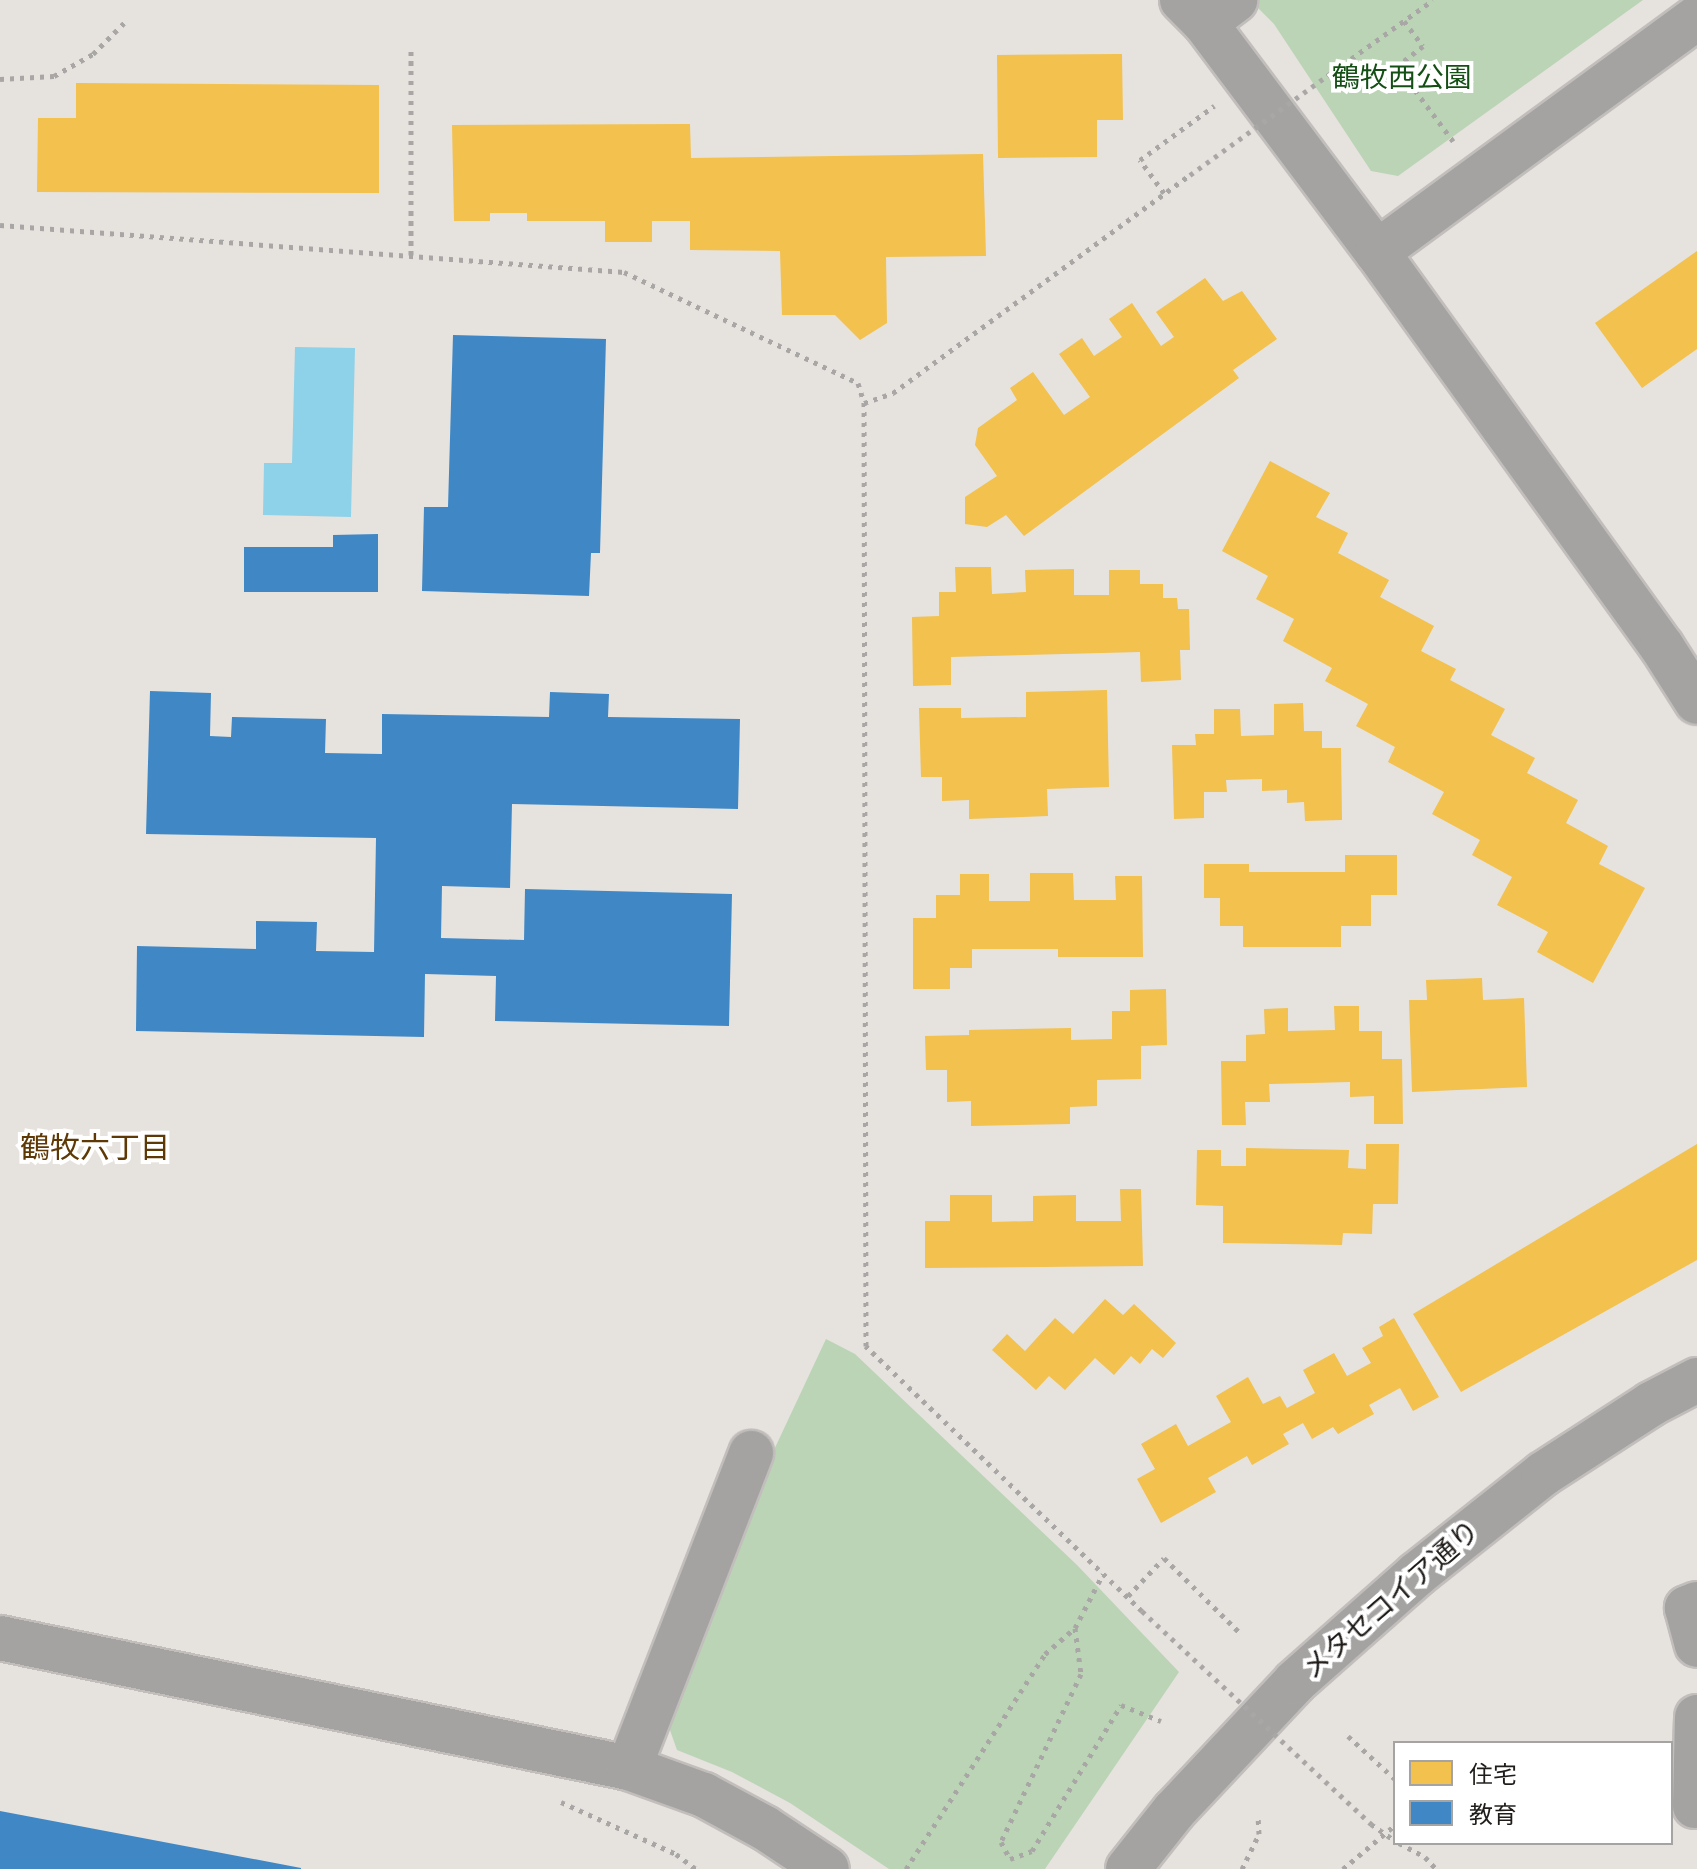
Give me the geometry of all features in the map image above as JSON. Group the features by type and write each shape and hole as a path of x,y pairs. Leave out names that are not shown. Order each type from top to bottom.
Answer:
{"street":[{"path":"1208,8 1377,252 1662,647 1697,702"},
{"path":"1377,252 1697,18"},
{"name":"メタセコイア通り","path":"1128,1869 1174,1811 1295,1682 1417,1574 1543,1474 1651,1404 1697,1380"},
{"path":"629,1768 751,1453"},
{"path":"1697,1604 1687,1608 1697,1645"},
{"path":"0,1638 629,1768 704,1795 765,1828 827,1869"},
{"path":"1695,1806 1697,1717"}],"path":[{"path":"864,403 893,393 1433,0"},
{"path":"1404,21 1423,46 1397,66 1458,148"},
{"path":"0,79 54,76 93,54 124,23"},
{"path":"411,51 411,255"},
{"path":"1164,193 1140,160 1222,101"},
{"path":"0,225 624,272 858,383 864,403 866,1346 1142,1611 1371,1824 1393,1840"},
{"path":"1128,1596 1164,1558 1240,1633"},
{"path":"906,1869 1045,1654 1075,1628 1103,1574"},
{"path":"1075,1628 1081,1674 1001,1842 1010,1859 1032,1851 1121,1705 1161,1721"},
{"path":"1348,1736 1393,1777"},
{"path":"548,1796 676,1854 696,1869"},
{"path":"1242,1869 1259,1834 1258,1816"},
{"path":"1343,1869 1393,1827"},
{"path":"1403,1845 1425,1857 1436,1869"}],"green space":[{"name":"鶴牧西公園","path":"1250,0 1643,0 1398,176 1371,171 1274,24"},
{"path":"826,1339 855,1354 1077,1565 1179,1672 1045,1869 889,1869 790,1803 732,1772 677,1750 665,1716 773,1452"}],"water":[{"path":"295,347 355,348 351,517 263,515 264,463 292,463"}],"building: 住宅":[{"path":"1122,54 1123,120 1097,120 1097,157 998,158 997,55"},
{"path":"76,83 379,85 379,193 37,192 38,118 76,118"},
{"path":"690,124 691,158 983,154 986,256 886,257 887,323 860,340 835,315 782,315 780,251 690,250 690,221 652,221 652,242 605,242 605,221 527,221 527,213 490,213 490,221 454,221 452,125"},
{"path":"1697,251 1697,349 1642,388 1595,323"},
{"path":"1205,278 1223,301 1242,291 1277,339 1233,370 1239,378 1024,536 1006,515 987,527 965,524 965,497 997,476 975,445 978,428 1017,400 1010,388 1033,372 1064,415 1090,397 1059,354 1082,338 1094,356 1122,337 1109,319 1132,303 1161,346 1174,337 1156,312"},
{"path":"1270,461 1330,493 1316,517 1348,533 1338,553 1389,580 1380,597 1434,626 1421,651 1456,669 1450,680 1505,709 1491,735 1535,758 1527,773 1578,800 1566,823 1608,846 1599,864 1645,888 1593,983 1537,952 1548,932 1497,905 1512,877 1472,855 1480,840 1432,814 1444,792 1388,762 1395,747 1356,726 1368,704 1325,681 1332,668 1283,641 1294,619 1256,599 1268,576 1222,551"},
{"path":"955,567 991,567 992,594 1026,592 1025,570 1074,569 1074,595 1109,595 1109,570 1140,570 1140,584 1163,584 1163,598 1177,598 1178,609 1189,609 1190,650 1180,650 1181,680 1141,682 1140,652 951,657 951,685 913,686 912,617 939,616 939,592 956,592"},
{"path":"1107,690 1109,787 1047,789 1048,816 969,819 969,800 942,801 942,777 921,777 919,708 961,708 961,718 1026,717 1026,692"},
{"path":"1303,703 1304,731 1322,731 1322,748 1341,748 1342,820 1305,821 1304,802 1287,803 1287,790 1262,791 1262,779 1226,780 1227,792 1204,792 1204,818 1174,819 1172,745 1196,745 1195,734 1214,734 1214,709 1240,709 1241,736 1274,735 1274,704"},
{"path":"1345,855 1397,855 1397,895 1371,895 1371,926 1341,926 1341,947 1243,947 1243,926 1220,926 1220,898 1204,898 1204,864 1249,864 1249,872 1345,872"},
{"path":"1030,873 1073,873 1074,900 1116,900 1115,876 1142,876 1143,957 1058,957 1058,949 972,949 972,968 950,968 950,989 913,989 913,918 936,918 936,895 960,895 960,874 989,874 989,901 1030,901"},
{"path":"1482,978 1483,1000 1524,998 1527,1087 1412,1092 1409,1000 1427,1000 1426,980"},
{"path":"1166,989 1167,1045 1141,1046 1141,1079 1097,1080 1097,1106 1070,1107 1070,1124 971,1126 971,1101 947,1102 947,1070 926,1070 925,1036 969,1035 969,1030 1071,1028 1071,1040 1112,1039 1112,1011 1130,1011 1130,990"},
{"path":"1334,1006 1359,1006 1359,1031 1382,1031 1382,1059 1402,1059 1403,1124 1374,1124 1374,1096 1350,1097 1350,1082 1269,1084 1270,1102 1245,1102 1246,1125 1222,1125 1221,1061 1246,1061 1246,1035 1265,1034 1264,1009 1288,1008 1288,1031 1335,1030"},
{"path":"1366,1144 1399,1144 1398,1204 1373,1204 1372,1234 1343,1233 1342,1245 1223,1243 1223,1206 1196,1205 1197,1150 1221,1150 1221,1166 1246,1166 1246,1148 1349,1150 1348,1168 1366,1169"},
{"path":"1697,1144 1697,1260 1461,1392 1413,1314"},
{"path":"1120,1189 1141,1189 1143,1266 925,1268 925,1221 950,1221 950,1195 992,1195 992,1222 1033,1221 1033,1196 1076,1195 1076,1221 1121,1221"},
{"path":"1105,1299 1123,1315 1134,1304 1176,1343 1163,1358 1152,1349 1140,1364 1131,1356 1114,1375 1095,1358 1065,1390 1049,1376 1036,1390 992,1350 1007,1334 1025,1351 1055,1318 1073,1334"},
{"path":"1394,1318 1439,1397 1413,1411 1400,1388 1369,1405 1374,1414 1338,1434 1333,1427 1312,1439 1303,1423 1283,1434 1289,1444 1252,1465 1247,1456 1208,1478 1216,1492 1161,1523 1137,1479 1155,1469 1141,1444 1176,1424 1188,1446 1231,1422 1216,1396 1248,1377 1263,1404 1280,1396 1287,1408 1315,1393 1303,1370 1334,1353 1347,1376 1371,1363 1362,1348 1383,1336 1379,1327"}],"building: 教育":[{"path":"453,335 606,339 600,553 591,553 589,596 422,591 424,507 448,507"},
{"path":"378,534 378,592 244,592 244,547 333,547 333,535"},
{"path":"150,691 211,693 210,736 231,737 232,717 326,719 325,753 382,754 382,714 549,717 550,692 609,694 608,717 740,719 738,809 512,804 510,888 442,886 441,938 524,940 525,889 732,894 729,1026 495,1021 496,976 425,974 424,1037 136,1031 137,946 256,949 256,921 317,922 316,951 374,952 376,838 146,834"},
{"path":"0,1811 301,1868 301,1869 0,1869"}],"district":[{"name":"鶴牧六丁目","path":"95,1148"}]}
